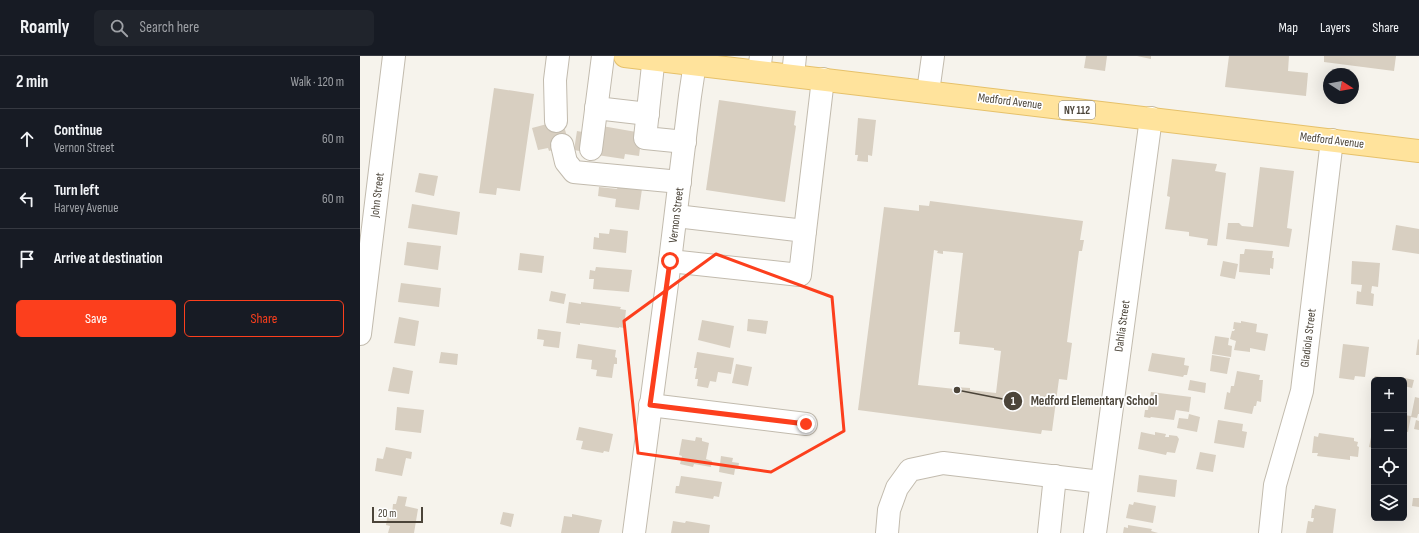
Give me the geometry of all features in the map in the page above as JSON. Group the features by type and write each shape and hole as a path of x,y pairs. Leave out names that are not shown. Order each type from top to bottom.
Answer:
{"main road":[{"name":"Medford Avenue","path":"629,56 794,66 823,79 1419,151"}],"street":[{"name":"John Street","path":"360,334 394,56"},
{"path":"556,121 555,80 558,56"},
{"path":"591,148 603,56"},
{"path":"928,92 933,56"},
{"path":"654,58 645,138 685,142"},
{"name":"Vernon Street","path":"634,533 676,216 690,96 696,60"},
{"path":"670,261 800,275 823,79"},
{"path":"596,108 648,114"},
{"name":"Dahlia Street","path":"1095,533 1151,118"},
{"name":"Gladiola Street","path":"1270,533 1275,485 1302,391 1332,140"},
{"path":"562,145 566,162 574,172 680,182"},
{"path":"676,216 805,232"},
{"path":"650,405 806,424"},
{"path":"887,533 889,510 896,488 910,470 943,463 1101,482"},
{"path":"1048,533 1055,476"}],"highlighted area":[{"path":"716,254 832,297 844,431 771,472 638,453 624,321"}],"building":[{"path":"1086,56 1107,56 1105,71 1084,68"},
{"path":"1137,56 1151,56 1151,59"},
{"path":"1229,56 1289,56 1288,71 1308,73 1306,96 1225,87"},
{"path":"1324,56 1396,56 1394,71 1324,62"},
{"path":"494,88 534,94 520,191 497,188 496,195 479,193"},
{"path":"719,100 796,111 794,125 796,126 785,202 706,190"},
{"path":"858,118 876,120 872,156 868,155 868,162 857,161 858,155 855,155"},
{"path":"562,120 569,143 549,151 548,148 538,150 532,128"},
{"path":"602,126 642,133 639,156 625,154 624,159 597,155"},
{"path":"577,131 588,133 585,152 574,150"},
{"path":"1172,159 1217,164 1215,171 1226,173 1217,246 1207,245 1208,239 1189,236 1189,232 1165,229 1170,197 1167,196"},
{"path":"1260,167 1294,171 1287,228 1292,229 1289,247 1226,239 1228,223 1239,223 1242,226 1253,227"},
{"path":"419,173 438,176 434,196 415,192"},
{"path":"618,186 642,189 639,210 615,207 616,199 598,196 599,187 617,189"},
{"path":"930,201 1083,221 1080,240 1084,240 1082,251 1079,251 1067,342 1072,343 1067,380 1059,379 1052,431 1042,430 1041,434 858,410 884,207 919,211 919,205 929,206","holes":["934,250 938,251 937,253 943,254 943,251 963,253 954,332 960,332 959,344 994,348 994,350 1001,351 996,393 970,390 970,388 955,387 955,389 918,385"]},
{"path":"412,204 460,212 457,235 408,228"},
{"path":"1396,225 1419,229 1419,254 1392,250"},
{"path":"610,229 628,231 626,253 593,249 594,237 599,238 599,233 609,234"},
{"path":"407,242 441,246 438,270 404,265"},
{"path":"1245,249 1273,251 1273,269 1270,268 1270,275 1239,272 1240,254 1244,254"},
{"path":"520,253 544,256 542,273 518,270"},
{"path":"1223,261 1238,264 1235,279 1220,276"},
{"path":"1352,261 1380,263 1378,287 1372,286 1371,293 1374,294 1373,306 1356,304 1357,291 1361,292 1362,285 1351,284"},
{"path":"596,267 632,270 629,292 593,289 594,279 589,279 590,270 595,271"},
{"path":"401,283 441,288 439,307 398,302"},
{"path":"551,291 566,294 564,304 549,301"},
{"path":"569,302 621,307 620,309 626,310 624,328 580,323 580,325 566,323"},
{"path":"399,317 419,321 415,346 394,343"},
{"path":"748,319 768,321 766,334 747,331"},
{"path":"702,320 734,326 730,348 698,340"},
{"path":"1241,321 1257,324 1256,332 1268,334 1265,351 1250,348 1250,352 1234,350 1236,341 1230,339 1232,331 1235,329 1233,329 1234,322 1241,323"},
{"path":"538,329 561,332 559,348 543,346 544,340 537,339"},
{"path":"1215,336 1229,338 1228,345 1232,346 1231,357 1212,354"},
{"path":"1418,339 1419,355 1416,355"},
{"path":"578,344 616,350 615,357 617,358 617,364 614,364 612,378 596,376 597,370 591,369 592,360 576,358"},
{"path":"1343,344 1369,347 1365,377 1355,376 1354,380 1339,378"},
{"path":"441,352 458,354 457,365 439,363"},
{"path":"697,352 734,358 731,374 718,372 716,382 710,381 708,388 697,386 698,379 695,379 697,368 694,368"},
{"path":"1152,353 1185,358 1184,365 1189,366 1187,375 1184,375 1183,377 1148,371"},
{"path":"1212,355 1230,358 1227,374 1210,371"},
{"path":"736,364 752,367 748,386 732,383"},
{"path":"393,367 413,371 409,394 388,391"},
{"path":"1237,371 1260,375 1259,380 1263,380 1261,402 1257,401 1252,414 1224,409 1227,392 1230,393 1231,386 1234,386"},
{"path":"1407,378 1414,380 1412,388 1407,387"},
{"path":"1190,380 1206,383 1205,393 1188,390"},
{"path":"1151,392 1191,397 1189,412 1176,410 1174,420 1144,417 1145,410 1148,410"},
{"path":"1415,397 1419,398 1419,414 1417,418 1411,417"},
{"path":"397,407 424,410 421,433 395,430"},
{"path":"1189,414 1200,417 1197,432 1177,428 1179,418 1188,419"},
{"path":"1407,415 1411,416 1407,432"},
{"path":"1218,420 1243,424 1242,431 1247,432 1244,448 1214,443"},
{"path":"1416,420 1419,421 1419,430 1414,429"},
{"path":"579,427 613,434 609,452 604,451 603,453 581,449 583,441 576,440"},
{"path":"1141,432 1155,435 1155,432 1166,434 1165,437 1169,437 1169,435 1177,436 1179,439 1175,453 1167,452 1166,455 1138,449"},
{"path":"1319,433 1354,438 1354,441 1358,442 1358,457 1350,456 1350,460 1317,456 1318,453 1312,453 1314,436 1318,437"},
{"path":"696,437 702,438 702,441 709,443 706,459 712,461 711,467 694,464 693,467 680,464 682,456 679,455 682,439 695,441"},
{"path":"1371,437 1371,447 1369,447"},
{"path":"386,447 412,452 411,459 406,458 402,476 375,471 377,458 383,459"},
{"path":"1200,452 1216,455 1213,472 1196,469"},
{"path":"721,456 733,458 732,462 739,463 738,469 735,469 734,475 719,472"},
{"path":"1139,475 1177,480 1175,497 1137,492"},
{"path":"681,476 722,482 719,497 714,496 713,499 675,493 676,486 679,486"},
{"path":"398,496 407,497 405,506 418,509 414,533 388,533 390,526 386,525 388,513 392,514 393,504 396,504"},
{"path":"1413,498 1419,498 1419,507 1412,506"},
{"path":"1134,502 1156,506 1153,523 1126,518 1129,504 1133,505"},
{"path":"1315,505 1336,509 1333,533 1306,533 1308,521 1313,522 1314,518 1311,518 1312,509 1314,509"},
{"path":"503,512 514,514 511,527 500,524"},
{"path":"572,514 602,520 599,533 561,533 564,516 572,517"},
{"path":"673,521 685,523 686,521 710,525 709,533 671,533"},
{"path":"1128,525 1152,529 1151,531 1158,533 1123,533 1124,527 1128,528"}],"place":[{"name":"Medford Elementary School","path":"957,390"}],"route":[{"path":"670,261 650,405 806,424"}]}
